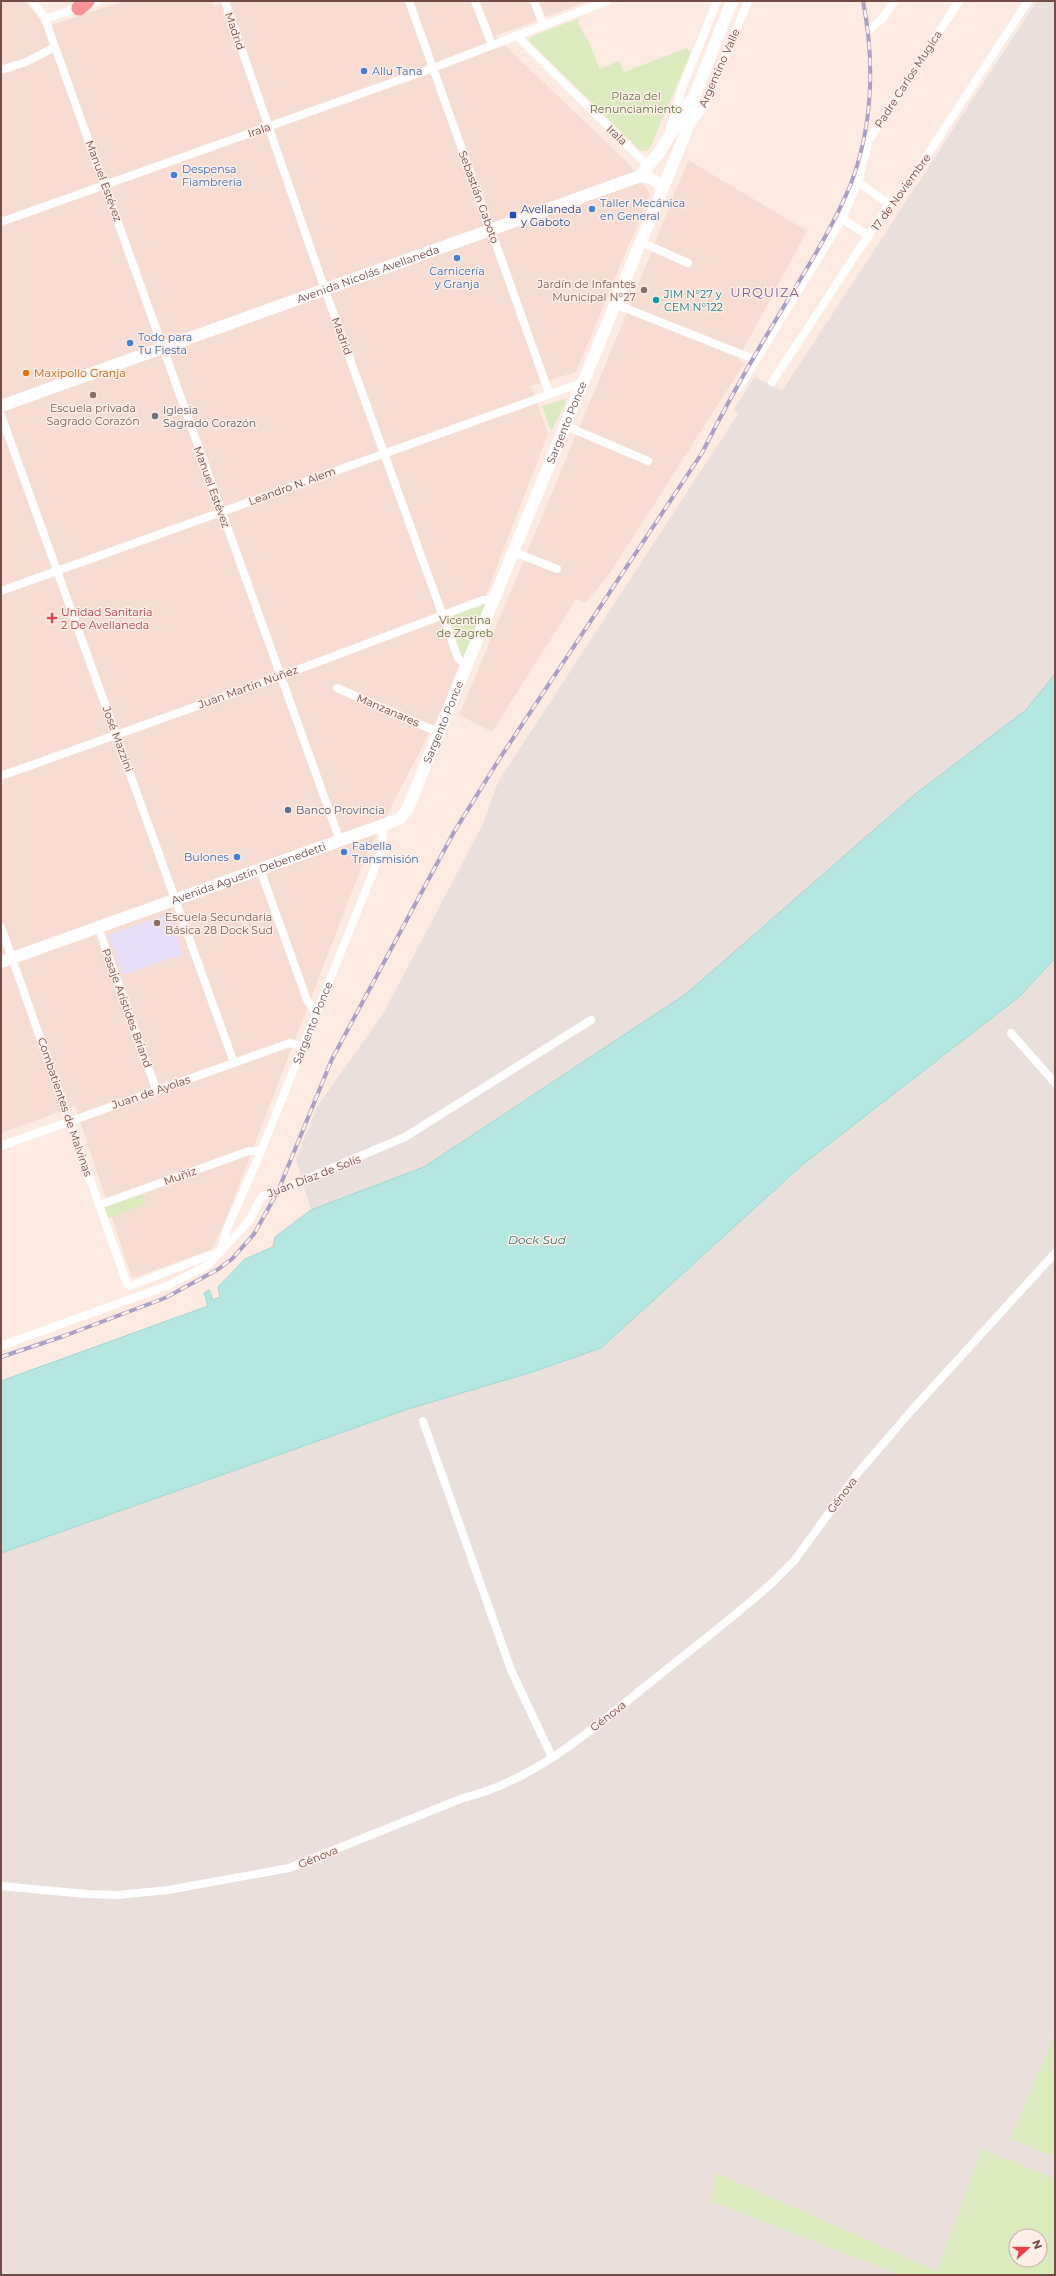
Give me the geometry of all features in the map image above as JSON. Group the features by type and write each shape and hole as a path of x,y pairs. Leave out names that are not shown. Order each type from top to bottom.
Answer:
{"main road":[{"path":"696,92 732,1"},
{"name":"Avenida Nicolás Avellaneda","path":"1,406 640,176 649,167 696,92"},
{"name":"Sargento Ponce","path":"383,826 403,816 411,804 686,132 696,92"},
{"path":"640,176 646,176 656,181 662,190"},
{"name":"Avenida Agustín Debenedetti","path":"7,960 383,826"}],"street":[{"name":"Manuel Estévez","path":"33,1 45,19 340,841"},
{"path":"45,19 83,4 98,1"},
{"name":"Madrid","path":"224,1 325,290 442,616 458,658 468,667"},
{"name":"Sebastián Gaboto","path":"409,1 549,393"},
{"path":"475,1 492,45"},
{"path":"534,1 543,24"},
{"name":"Irala","path":"1,222 433,68 593,3 607,1"},
{"path":"669,134 683,85 717,1"},
{"name":"Argentino Valle","path":"686,132 704,107 748,1"},
{"path":"870,29 883,18 894,1"},
{"name":"Padre Carlos Mugica","path":"739,388 842,219 858,182 869,140 959,1"},
{"name":"17 de Noviembre","path":"772,382 889,204 901,195 1028,1"},
{"name":"Irala","path":"516,35 649,167"},
{"path":"1,70 26,62 55,47"},
{"path":"858,182 889,204"},
{"path":"842,219 869,236"},
{"path":"641,242 688,263"},
{"path":"615,304 756,360"},
{"name":"Leandro N. Alem","path":"1,591 549,393 584,382"},
{"name":"José Mazzini","path":"1,415 234,1063"},
{"path":"566,426 648,461"},
{"path":"514,552 557,569"},
{"name":"Juan Martín Núñez","path":"1,776 281,676 483,600 495,600"},
{"name":"Manzanares","path":"337,688 440,733"},
{"name":"Sargento Ponce","path":"221,1250 226,1231 261,1151 382,850 383,826"},
{"path":"260,869 307,1000 316,1013"},
{"name":"Combatientes de Malvinas","path":"1,927 7,960 70,1121 127,1284 130,1286 221,1250"},
{"name":"Pasaje Arístides Briand","path":"98,927 156,1090"},
{"name":"Juan Díaz de Solís","path":"1,1346 169,1285 208,1266 249,1221 262,1196 286,1188 405,1138 591,1020"},
{"path":"1011,1033 1055,1083"},
{"name":"Juan de Ayolas","path":"1,1146 290,1043 302,1046"},
{"name":"Muñiz","path":"99,1205 249,1151 261,1151"},
{"name":"Génova","path":"1,1886 86,1894 125,1894 173,1889 289,1868 463,1798 492,1790 530,1771 594,1727 746,1606 785,1570 858,1474 912,1410 1055,1254"},
{"path":"423,1421 505,1655 520,1691 552,1756"}],"shaded area":[{"path":"1,1 25,1 46,27 123,1 212,1 214,6 226,1 588,1 495,36 629,164 650,194 576,372 531,386 548,434 442,709 367,853 224,1224 211,1250 132,1278 75,1106 1,1133"},
{"path":"1037,1 1055,1 1055,674 1026,710 914,795 686,994 424,1167 311,1210 296,1159 317,1107 383,1014 483,824 498,782 738,414 734,409 755,377 782,391"},
{"path":"688,160 807,231 738,359 744,364 610,573 585,603 576,599 492,732 459,715 629,308"},
{"path":"169,914 183,954 123,975 108,935"},
{"path":"1055,958 1055,2275 1,2275 1,1553 408,1409 532,1372 601,1348 802,1165 1020,996"}],"green space":[{"name":"Plaza del Renunciamiento","path":"580,18 578,24 588,40 600,69 619,61 624,72 687,48 691,52 650,148 646,151 641,151 530,42 530,38 535,35"},
{"path":"565,399 566,403 551,431 542,406"},
{"name":"Vicentina de Zagreb","path":"488,599 467,667 460,662 443,616"},
{"path":"140,1190 145,1204 104,1220 99,1205"},
{"path":"1055,2034 1055,2157 1010,2139"},
{"path":"982,2149 1055,2179 1055,2275 900,2275 710,2201 716,2173 937,2271"}],"water":[{"name":"Dock Sud","path":"1055,674 1055,958 1020,996 802,1165 601,1348 532,1372 408,1409 1,1553 1,1381 208,1306 204,1293 209,1290 213,1300 220,1297 218,1287 245,1259 273,1247 275,1237 311,1210 424,1167 686,994 914,795 1026,710"}],"railway":[{"path":"1,1357 64,1336 165,1298 217,1270 232,1259 254,1234 278,1191 332,1059 454,832 500,758 702,453 746,371 814,256 842,204 858,164 870,94 869,47 863,1"}],"place":[{"name":"Allu Tana","path":"364,71"},
{"name":"Despensa Fiambrería","path":"174,175"},
{"name":"Taller Mecánica en General","path":"592,209"},
{"name":"Avellaneda y Gaboto","path":"513,215"},
{"name":"Carnicería y Granja","path":"457,258"},
{"name":"Jardín de Infantes Municipal N°27","path":"644,290"},
{"name":"JIM N°27 y CEM N°122","path":"656,300"},
{"name":"Todo para Tu Fiesta","path":"130,343"},
{"name":"Maxipollo Granja","path":"26,373"},
{"name":"Escuela privada Sagrado Corazón","path":"93,395"},
{"name":"Iglesia Sagrado Corazón","path":"155,416"},
{"name":"Unidad Sanitaria 2 De Avellaneda","path":"52,618"},
{"name":"Banco Provincia","path":"288,810"},
{"name":"Fabella Transmisión","path":"344,852"},
{"name":"Bulones","path":"237,857"},
{"name":"Escuela Secundaria Básica 28 Dock Sud","path":"157,923"}],"district":[{"name":"URQUIZA","path":"765,292"}]}
